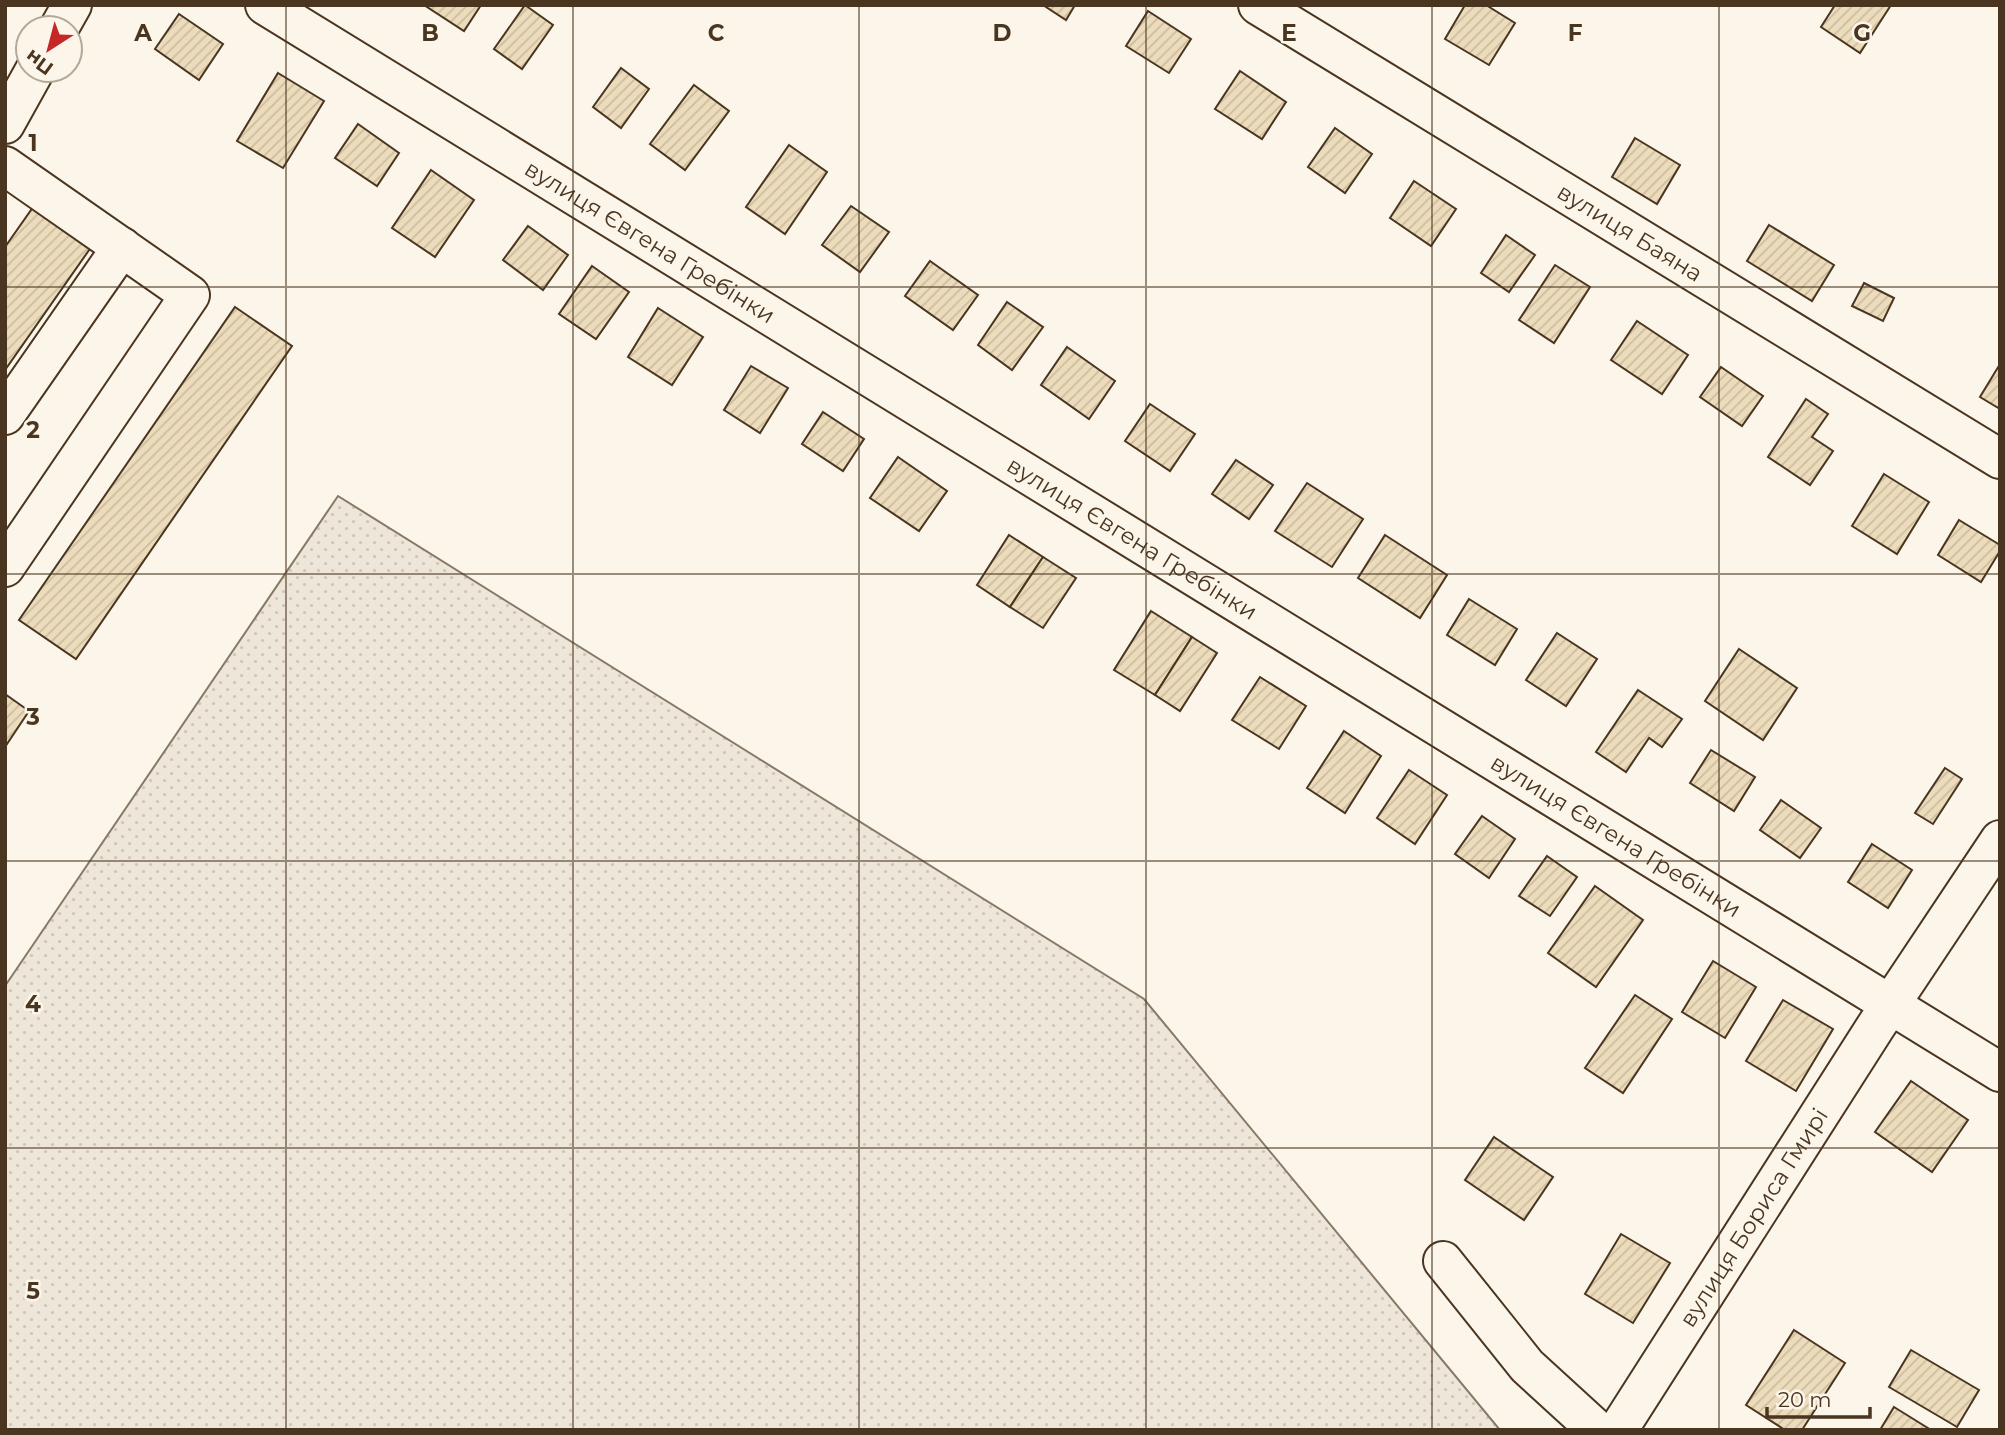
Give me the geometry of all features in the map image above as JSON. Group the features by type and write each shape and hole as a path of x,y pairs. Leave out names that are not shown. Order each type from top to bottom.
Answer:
{"street":[{"name":"вулиця Євгена Гребінки","path":"265,5 2000,1072"},
{"name":"вулиця Баяна","path":"1258,5 2000,459"},
{"path":"5,124 27,84"},
{"path":"5,166 190,295 5,567"},
{"path":"5,415 121,247"},
{"name":"вулиця Бориса Гмирі","path":"1618,1430 2000,840"},
{"path":"1443,1261 1527,1366 1597,1430"}],"shaded area":[{"path":"338,496 1144,999 1500,1430 5,1430 5,986"}],"building":[{"path":"424,5 481,5 464,31"},
{"path":"525,5 553,25 522,69 494,49"},
{"path":"1043,5 1075,5 1066,20"},
{"path":"1465,5 1486,5 1515,23 1489,65 1445,39"},
{"path":"1835,5 1891,5 1860,53 1821,27"},
{"path":"1148,11 1191,39 1169,73 1126,46"},
{"path":"179,14 223,44 199,80 155,49"},
{"path":"621,68 649,89 621,128 593,107"},
{"path":"1240,71 1286,102 1262,139 1215,109"},
{"path":"278,73 324,101 283,168 237,141"},
{"path":"694,85 729,111 685,170 650,144"},
{"path":"358,124 399,153 377,186 335,158"},
{"path":"1335,128 1372,154 1345,193 1308,167"},
{"path":"1635,138 1680,165 1657,204 1612,177"},
{"path":"789,145 827,172 785,234 746,207"},
{"path":"431,170 474,200 435,257 392,228"},
{"path":"1414,181 1456,209 1431,246 1390,218"},
{"path":"36,203 94,243 5,370 5,247"},
{"path":"851,206 889,232 860,272 822,245"},
{"path":"1769,225 1834,265 1812,301 1747,261"},
{"path":"528,226 568,255 543,290 503,260"},
{"path":"1506,235 1535,255 1509,292 1481,273"},
{"path":"930,261 978,295 953,330 905,296"},
{"path":"1555,265 1590,287 1554,343 1519,320"},
{"path":"592,266 629,292 596,339 559,314"},
{"path":"1864,283 1894,298 1883,321 1852,306"},
{"path":"1007,302 1043,327 1012,370 978,345"},
{"path":"235,307 292,346 76,659 19,620"},
{"path":"658,308 703,337 672,385 628,357"},
{"path":"1637,321 1688,355 1662,394 1611,360"},
{"path":"1067,347 1115,381 1089,419 1041,385"},
{"path":"2000,364 2000,409 1980,397"},
{"path":"751,366 788,388 760,433 724,410"},
{"path":"1721,367 1763,396 1742,426 1700,397"},
{"path":"1806,399 1828,414 1812,437 1833,451 1810,485 1768,457"},
{"path":"1150,404 1195,434 1170,471 1125,441"},
{"path":"823,412 864,439 843,471 802,444"},
{"path":"898,457 947,491 919,531 870,498"},
{"path":"1236,460 1273,485 1249,519 1212,494"},
{"path":"1884,474 1929,502 1897,554 1852,526"},
{"path":"1307,483 1363,519 1332,567 1275,531"},
{"path":"1959,520 2000,545 2000,551 1981,582 1938,555"},
{"path":"1009,535 1043,557 1010,607 977,585"},
{"path":"1385,535 1447,575 1420,618 1358,578"},
{"path":"1043,557 1076,578 1043,628 1010,607"},
{"path":"1469,599 1517,629 1495,665 1447,635"},
{"path":"1151,611 1192,637 1155,695 1114,670"},
{"path":"1557,633 1597,659 1566,706 1526,680"},
{"path":"1192,637 1217,653 1180,711 1155,695"},
{"path":"1739,649 1797,688 1763,740 1705,701"},
{"path":"1260,677 1306,706 1279,749 1232,720"},
{"path":"1638,690 1682,719 1662,747 1649,738 1626,772 1596,752"},
{"path":"5,694 29,711 5,747"},
{"path":"1344,731 1381,756 1345,813 1307,788"},
{"path":"1711,750 1755,777 1734,811 1690,783"},
{"path":"1945,768 1962,779 1933,824 1915,813"},
{"path":"1409,770 1447,795 1415,844 1377,818"},
{"path":"1781,800 1821,828 1800,858 1760,830"},
{"path":"1482,816 1515,839 1489,878 1455,854"},
{"path":"1872,844 1912,870 1888,908 1848,882"},
{"path":"1547,856 1577,877 1550,916 1519,896"},
{"path":"1595,886 1643,920 1596,987 1548,953"},
{"path":"1713,961 1756,987 1725,1038 1682,1012"},
{"path":"1635,995 1672,1019 1623,1093 1585,1068"},
{"path":"1783,1000 1833,1029 1796,1091 1746,1061"},
{"path":"1911,1081 1968,1120 1932,1172 1875,1132"},
{"path":"1494,1137 1553,1177 1524,1220 1465,1180"},
{"path":"1621,1234 1670,1263 1633,1323 1585,1294"},
{"path":"1794,1330 1845,1363 1802,1430 1785,1430 1746,1405"},
{"path":"1911,1350 1979,1390 1957,1427 1889,1387"},
{"path":"1894,1407 1931,1430 1880,1430"}]}
